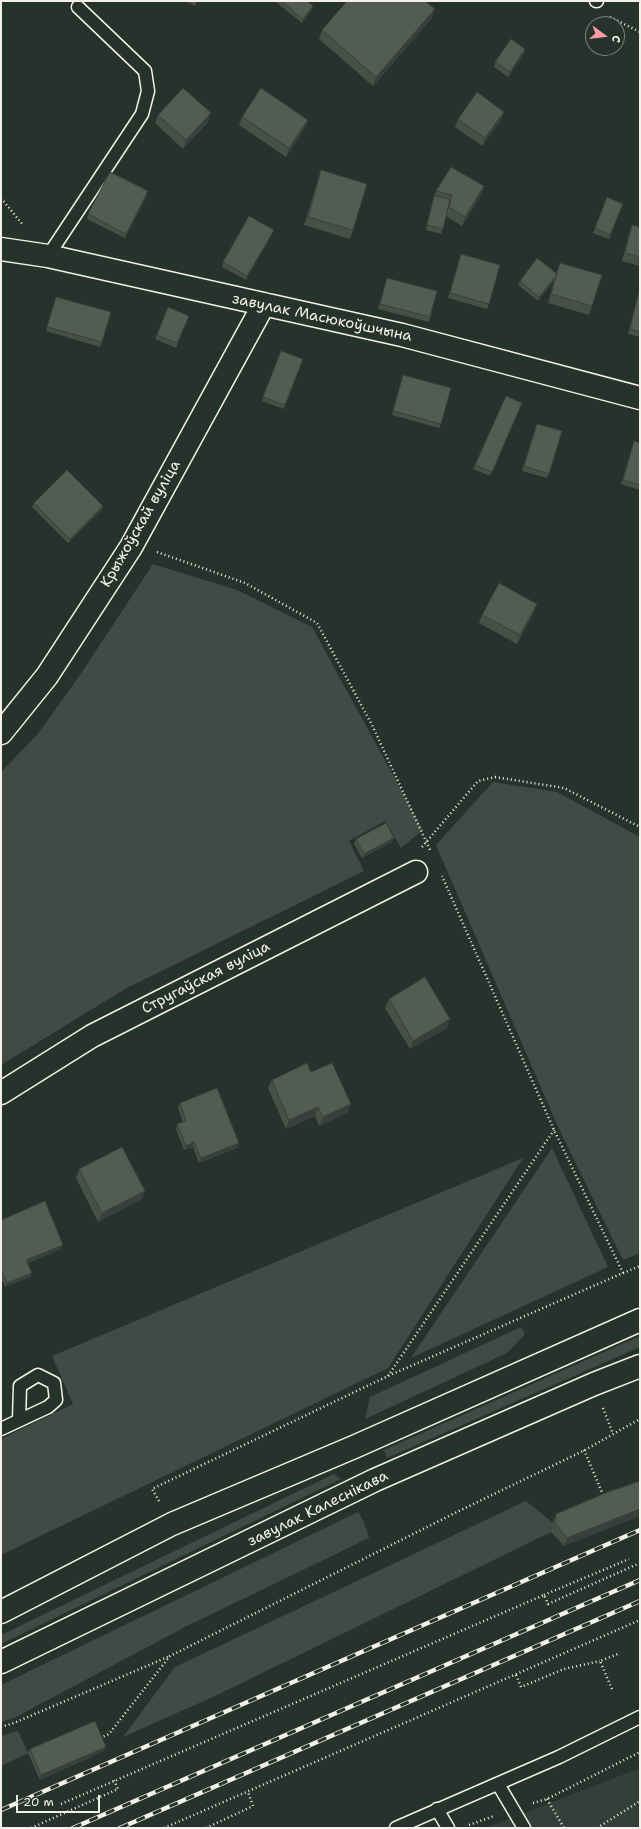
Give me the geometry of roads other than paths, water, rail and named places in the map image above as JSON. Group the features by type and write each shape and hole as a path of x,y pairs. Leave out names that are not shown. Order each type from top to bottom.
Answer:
{"street":[{"name":"завулак Масюкоўшчына","path":"1,249 48,256 402,335 640,398"},
{"name":"Крыжоўскай вуліца","path":"1,733 48,676 131,546 264,304"},
{"name":"Стругаўская вуліца","path":"1,1093 92,1036 416,872"},
{"path":"1,1612 172,1524 354,1447 640,1320"},
{"name":"завулак Калеснікава","path":"1,1662 375,1480 594,1384 640,1366"}],"lane":[{"path":"48,256 142,114 148,91 145,71 78,7"},
{"path":"1,1429 19,1420"},
{"path":"396,1828 559,1757 640,1717"},
{"path":"498,1784 524,1828"},
{"path":"437,1809 448,1828"}],"railway":[{"path":"1,1810 640,1530"},
{"path":"73,1828 640,1580"},
{"path":"120,1828 640,1601"}]}
